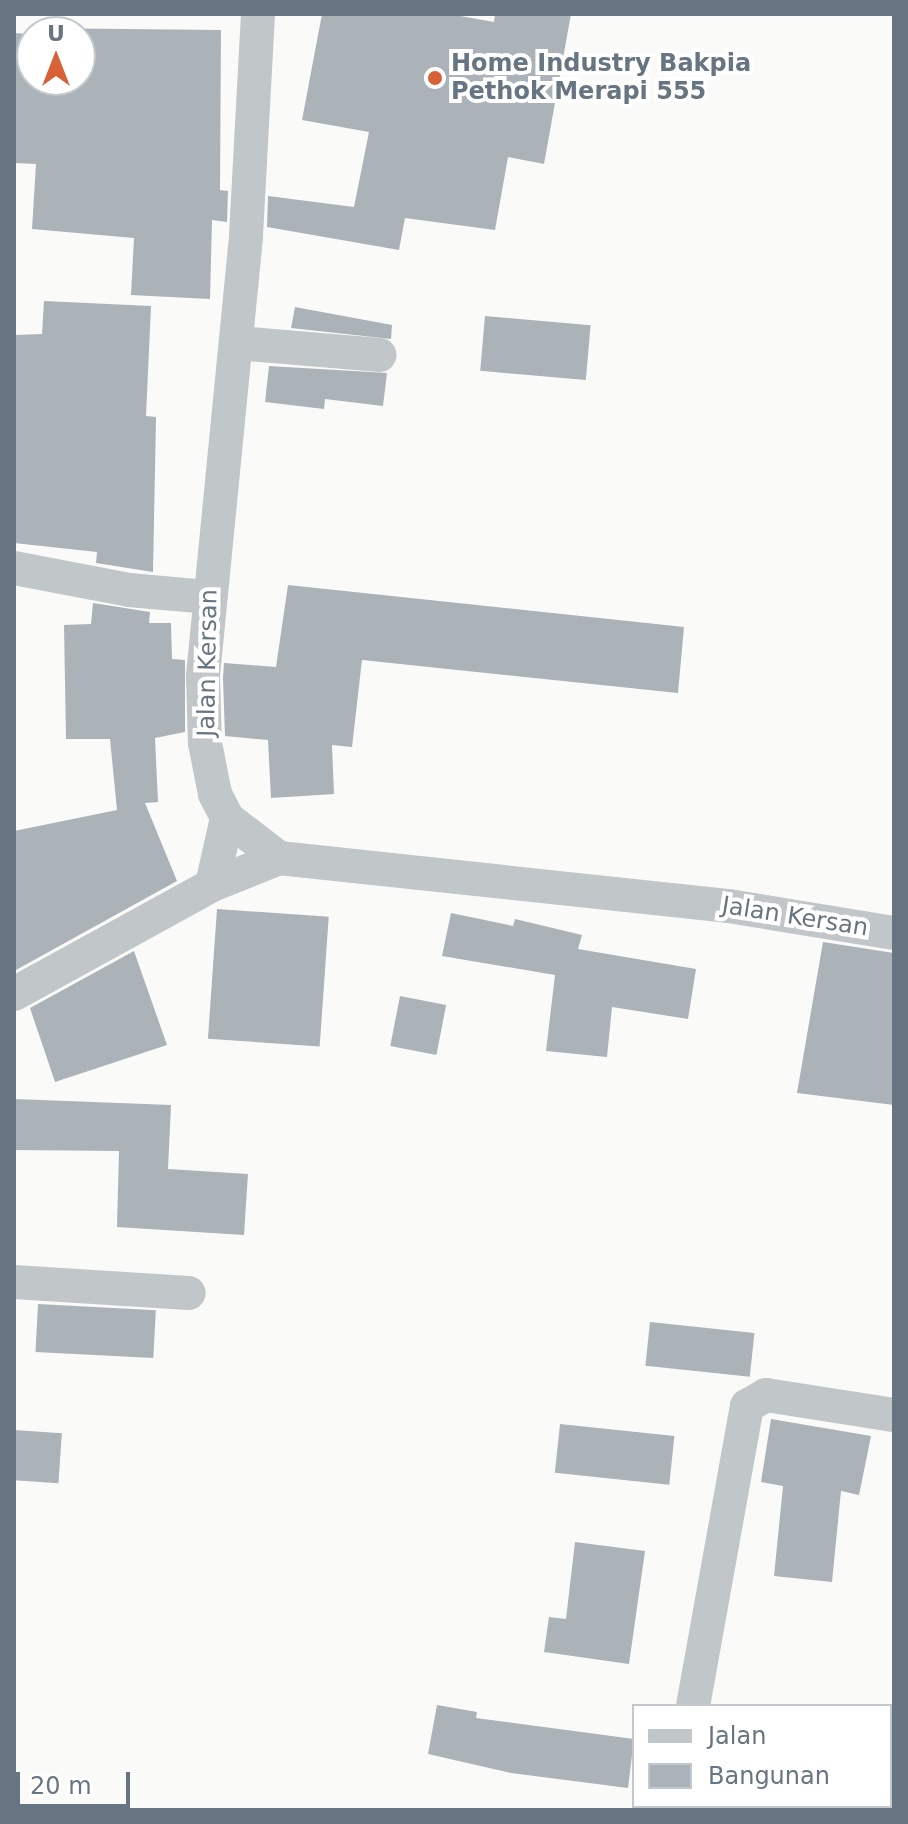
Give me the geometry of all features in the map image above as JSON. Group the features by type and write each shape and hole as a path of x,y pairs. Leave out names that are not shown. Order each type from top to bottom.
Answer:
{"street":[{"name":"Jalan Kersan","path":"227,818 215,794 205,743 207,597 237,343 258,14"},
{"path":"237,343 379,355"},
{"path":"14,568 129,590 207,597"},
{"path":"212,885 227,818 279,858"},
{"name":"Jalan Kersan","path":"279,858 729,906 894,933"},
{"path":"14,994 212,885 279,858"},
{"path":"14,1282 189,1293"},
{"path":"693,1704 747,1406 766,1395 894,1415"}],"building":[{"name":"Home Industry Bakpia Pethok Merapi 555","path":"322,14 449,14 494,22 495,14 571,14 544,164 508,157 495,230 405,218 399,250 267,227 268,196 354,207 369,132 302,120"},
{"path":"96,29 221,30 220,190 228,191 227,222 212,220 210,299 131,295 134,238 32,229 36,164 14,163 14,33 16,96 96,96"},
{"path":"44,301 151,306 146,416 156,417 153,572 96,563 97,552 14,543 14,335 42,334"},
{"path":"295,307 392,325 391,339 291,328"},
{"path":"485,316 591,325 586,380 480,371"},
{"path":"269,366 387,373 383,406 325,399 324,409 265,402"},
{"path":"288,585 684,627 678,693 362,660 352,747 332,745 334,794 271,798 268,740 225,736 224,663 276,667"},
{"path":"93,603 150,612 149,623 171,623 172,659 185,660 185,732 155,738 158,802 145,803 177,881 16,970 14,831 117,810 110,739 66,739 64,625 91,624"},
{"path":"217,909 329,917 320,1046 208,1039"},
{"path":"451,913 513,926 515,919 582,935 578,949 696,969 688,1019 612,1007 607,1057 546,1051 555,975 442,956"},
{"path":"823,942 894,953 894,1105 797,1093"},
{"path":"134,951 167,1045 55,1082 30,1008"},
{"path":"400,996 446,1005 436,1055 390,1046"},
{"path":"14,1099 171,1105 168,1169 248,1174 244,1235 117,1227 119,1151 14,1150"},
{"path":"38,1304 156,1310 153,1358 35,1352"},
{"path":"650,1322 754,1333 750,1377 645,1366"},
{"path":"771,1419 871,1436 859,1495 841,1491 832,1582 774,1576 783,1486 761,1482"},
{"path":"560,1424 674,1436 669,1485 555,1473"},
{"path":"14,1430 62,1433 58,1483 14,1480"},
{"path":"575,1542 645,1551 629,1664 544,1652 549,1617 566,1619"},
{"path":"437,1705 477,1712 476,1718 632,1739 628,1788 511,1773 428,1754"}],"place":[{"name":"Home Industry Bakpia Pethok Merapi 555","path":"435,78"}]}
